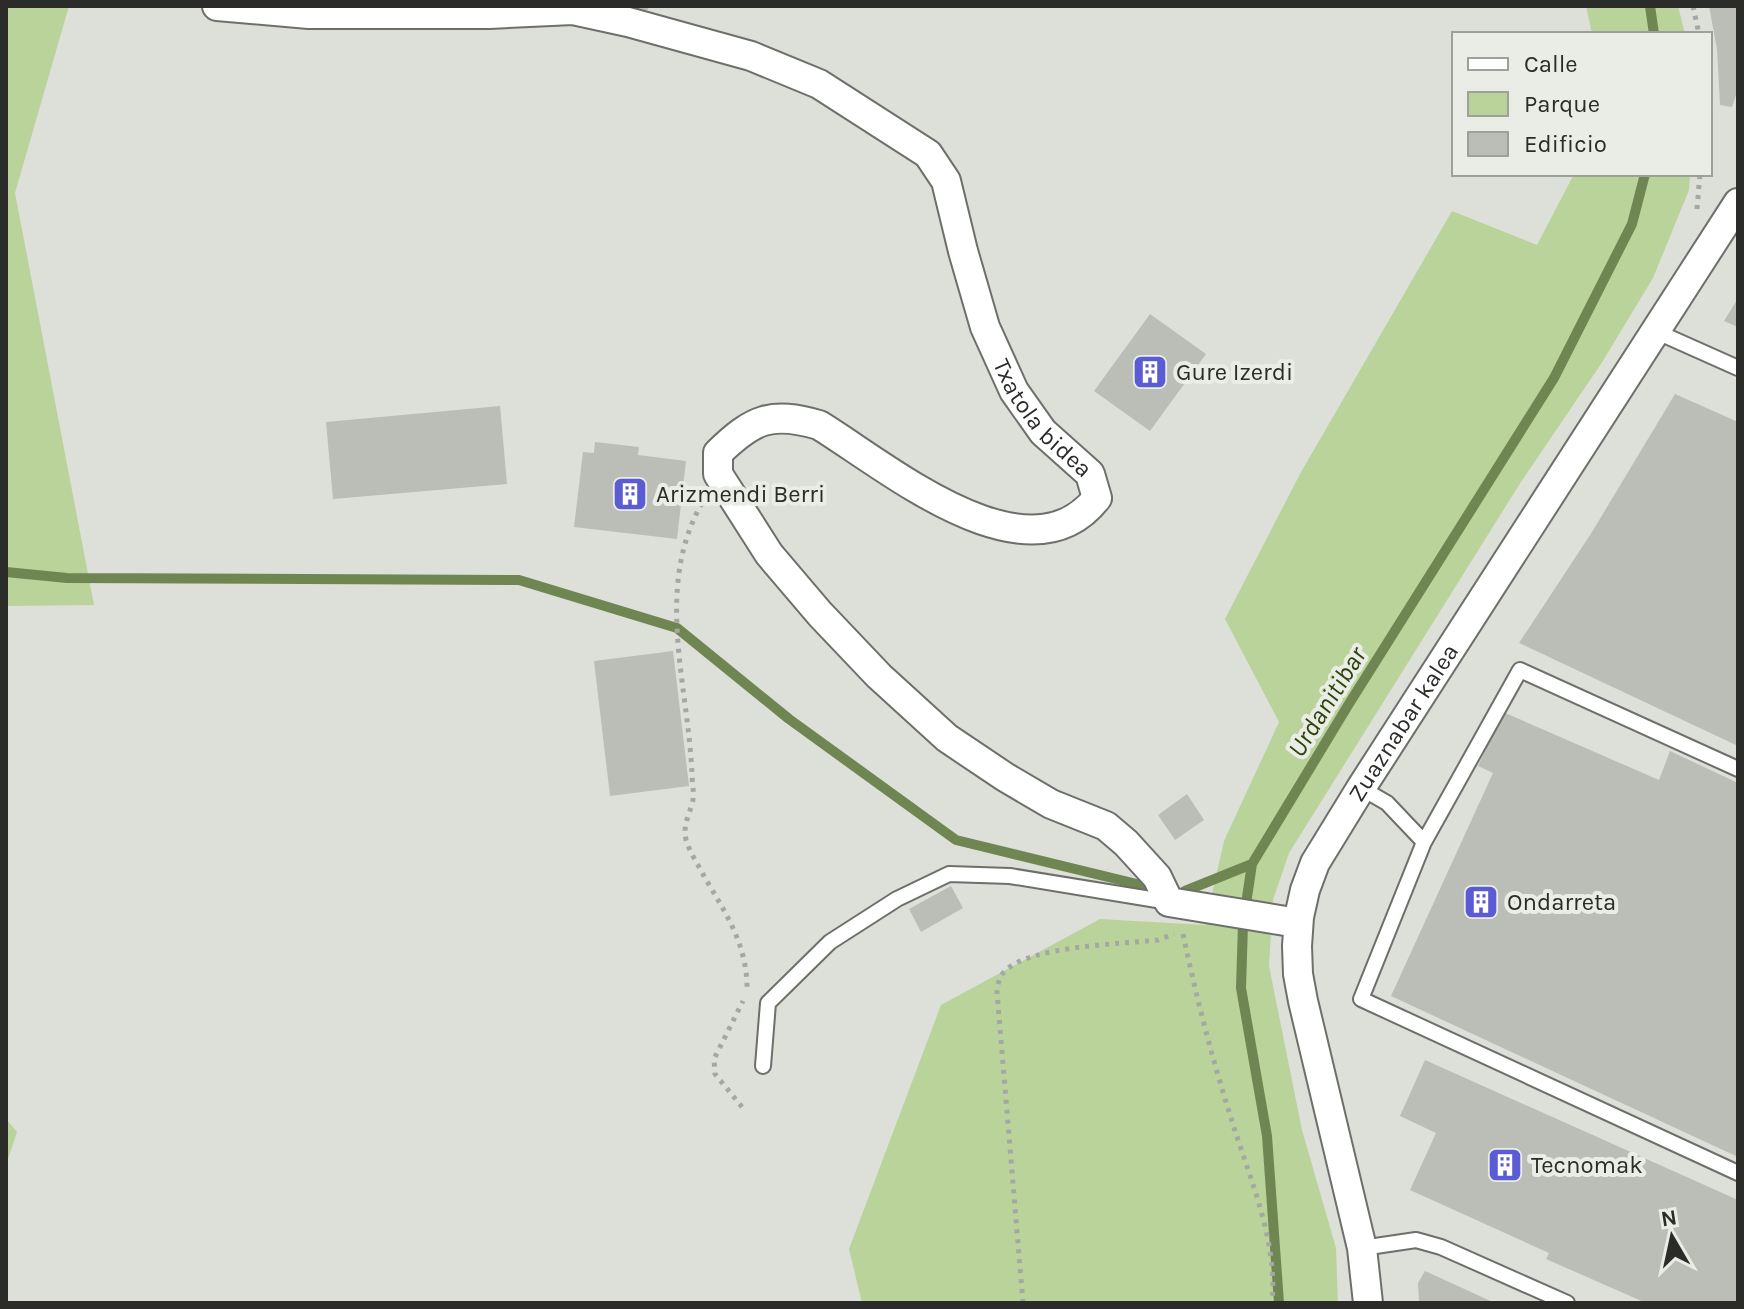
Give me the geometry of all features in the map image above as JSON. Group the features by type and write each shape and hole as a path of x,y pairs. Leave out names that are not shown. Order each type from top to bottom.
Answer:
{"street":[{"name":"Txatola bidea","path":"217,6 309,14 489,14 573,10 751,56 819,84 928,154 946,181 985,327 1014,391 1043,432 1090,474 1097,498 1086,513 1054,528 1016,529 1003,526 963,515 819,425 795,418 758,420 718,453 718,474"},
{"name":"Zuaznabar kalea","path":"1368,1303 1362,1248 1285,920 1305,890 1315,863 1361,788 1738,203"},
{"path":"718,474 769,554 820,614 879,676 947,738 1051,804 1106,826 1157,877 1169,902 1285,920"}],"lane":[{"path":"1655,331 1738,368"},
{"path":"1738,769 1520,670 1424,842 1361,999 1738,1173"},
{"path":"1361,788 1387,803 1424,842"},
{"path":"763,1066 768,1003 830,942 897,899 949,874 1010,876 1169,902"},
{"path":"1362,1248 1416,1240 1441,1247 1567,1303"}],"path":[{"path":"1693,6 1699,32"},
{"path":"718,474 692,520 677,574 675,609 691,756 693,802 684,823 686,840 744,954 747,973 747,994 714,1059 715,1074 742,1107"},
{"path":"1023,1303 997,992 999,979 1007,968 1055,950 1158,940 1177,933 1181,925 1218,1076 1259,1205 1270,1253 1272,1303"}],"green space":[{"path":"6,6 69,6 15,193 94,605 6,606"},
{"path":"1586,6 1678,6 1684,32 1592,32"},
{"path":"1573,176 1690,176 1689,190 1653,278 1601,364 1519,485 1289,853 1273,900 1269,966 1302,1130 1336,1248 1338,1303 862,1303 849,1249 941,1005 1100,919 1205,925 1224,841 1279,722 1225,619 1300,474 1452,211 1537,245"},
{"path":"6,1119 17,1132 6,1165"}],"building":[{"path":"629,6 650,6 645,13"},
{"path":"1709,6 1738,6 1738,89 1732,107 1720,105 1717,49"},
{"path":"1738,298 1738,327 1724,321"},
{"name":"Gure Izerdi","path":"1150,314 1206,354 1150,431 1094,391"},
{"path":"1675,394 1738,422 1738,746 1519,643 1592,532"},
{"path":"500,406 507,484 333,499 326,422"},
{"name":"Arizmendi Berri","path":"595,442 639,447 638,455 686,461 677,539 574,527 583,452 594,453"},
{"path":"673,651 689,786 610,796 594,661"},
{"path":"1503,712 1659,780 1670,751 1738,783 1738,1157 1391,996 1493,773 1478,766"},
{"path":"1187,794 1204,820 1175,840 1158,815"},
{"path":"951,886 963,908 921,932 909,909"},
{"path":"1425,1060 1738,1200 1738,1303 1646,1303 1546,1259 1549,1253 1410,1190 1436,1133 1400,1116"},
{"path":"1425,1271 1495,1303 1419,1303 1418,1283"}],"waterway":[{"name":"Urdanitibar","path":"1650,6 1654,32"},
{"name":"Urdanitibar","path":"1279,1303 1267,1136 1241,988 1243,924 1252,864 1554,378 1632,224 1644,176"},
{"path":"6,572 67,578 519,580 677,628 789,719 956,840 1145,886"},
{"path":"1185,891 1252,864"}],"place":[{"name":"Gure Izerdi","path":"1150,372"},
{"name":"Arizmendi Berri","path":"630,494"},
{"name":"Ondarreta","path":"1481,902"},
{"name":"Tecnomak","path":"1505,1165"}]}
